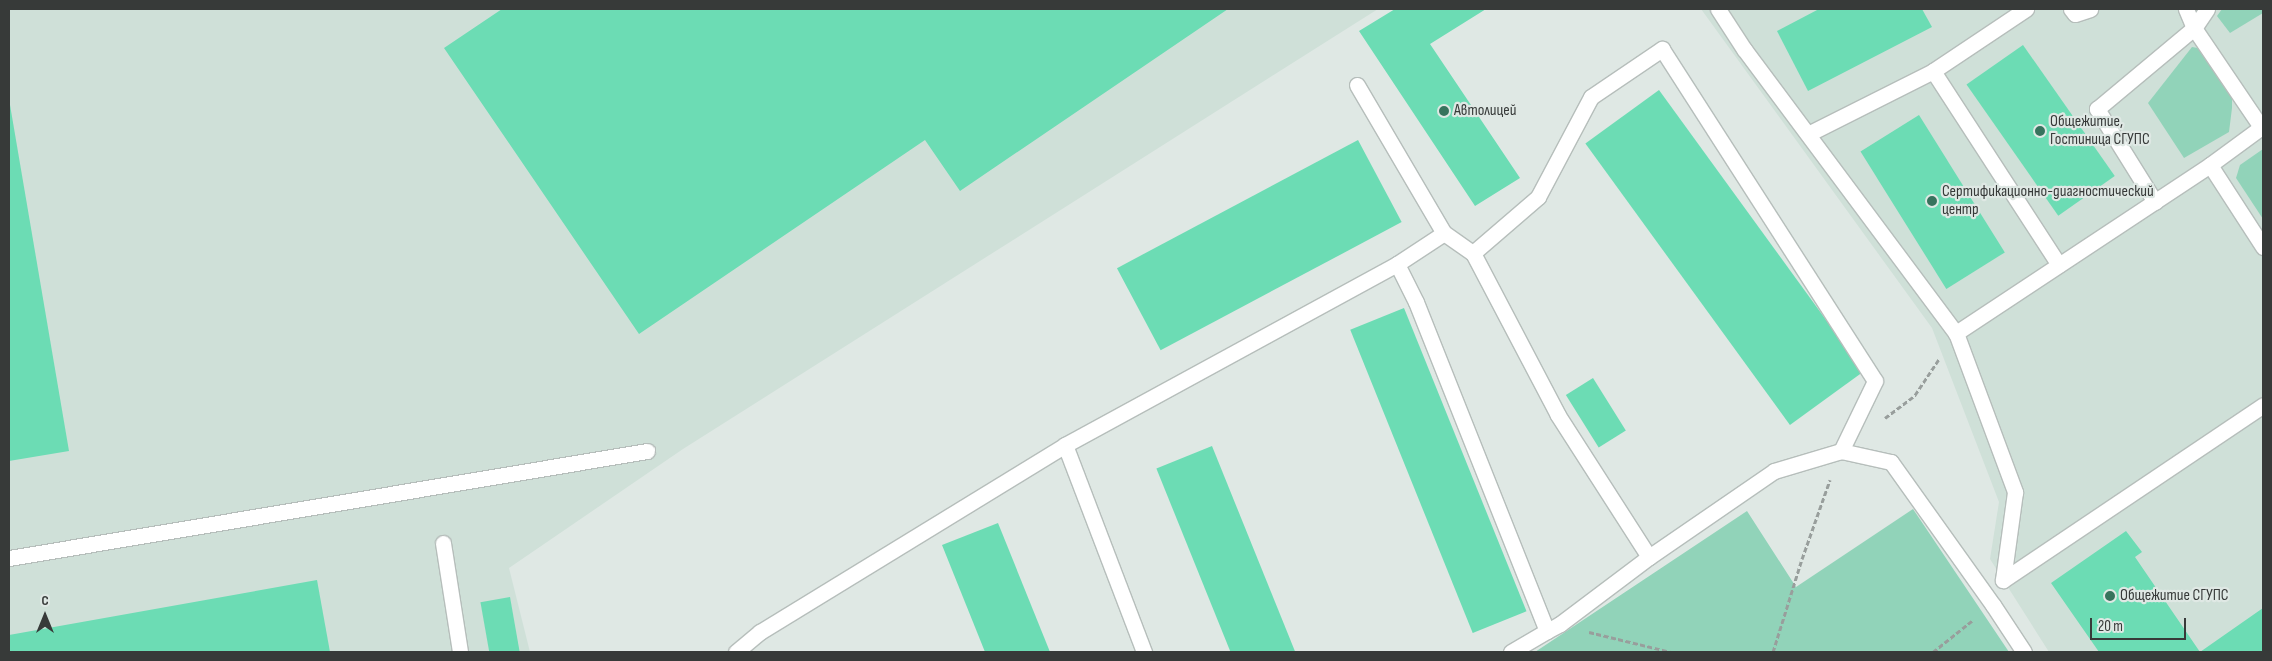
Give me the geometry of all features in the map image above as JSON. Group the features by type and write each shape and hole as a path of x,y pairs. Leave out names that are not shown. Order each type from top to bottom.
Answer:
{"lane":[{"path":"1718,9 1744,49 1956,333 2015,492 2003,580 2263,405"},
{"path":"1808,134 1933,71 2026,9"},
{"path":"2071,9 2075,14 2090,9"},
{"path":"1956,333 2210,165 2262,126 2194,28 2186,9"},
{"path":"2155,202 2097,109 2194,28 2207,9"},
{"path":"1473,253 1538,197 1591,97 1662,49 1875,381 1841,450"},
{"path":"1933,71 2059,265"},
{"path":"1357,86 1444,233 1473,253 1558,415 1649,558"},
{"path":"2210,165 2263,247"},
{"path":"736,652 760,632 1065,445 1397,264 1444,233"},
{"path":"1397,264 1416,302 1554,628"},
{"path":"1065,445 1144,652"},
{"path":"9,558 647,450"},
{"path":"1511,652 1554,628 1649,558 1774,471 1841,450 1891,462 1993,605 2024,652"},
{"path":"443,543 460,652"}],"path":[{"path":"1878,423 1916,395 1956,333"},
{"path":"1773,652 1802,559 1841,450"},
{"path":"1554,628 1671,652"}],"shaded area":[{"path":"9,9 1378,9 683,449 509,568 530,652 9,652"},
{"path":"1701,9 2263,9 2263,652 2049,652 1990,559 1999,502 1932,328"}],"green space":[{"path":"2222,9 2263,9 2263,13 2230,33 2217,16"},
{"path":"2192,47 2209,50 2232,85 2232,108 2229,132 2184,158 2148,103"},
{"path":"2263,149 2263,219 2236,178 2240,165"},
{"path":"1913,509 2009,652 1535,652 1747,511 1796,587"}],"building":[{"path":"502,9 1228,9 960,191 925,140 639,334 444,48"},
{"name":"Автолицей","path":"1395,9 1486,9 1430,44 1520,178 1475,206 1359,31"},
{"path":"1819,9 1922,9 1932,27 1808,91 1777,31"},
{"name":"Общежитие, Гостиница СГУПС","path":"2023,45 2115,176 2058,216 1966,85"},
{"path":"1659,90 1864,372 1790,425 1585,143"},
{"path":"9,99 69,451 9,461"},
{"name":"Сертификационно-диагностический центр","path":"1919,115 2005,252 1946,289 1860,152"},
{"path":"1358,140 1402,222 1161,350 1117,268"},
{"path":"1404,308 1526,611 1473,633 1350,330"},
{"path":"1593,378 1626,431 1599,448 1566,395"},
{"path":"1212,446 1295,652 1231,652 1156,468"},
{"path":"998,523 1050,652 985,652 942,545"},
{"name":"Общежитие СГУПС","path":"2126,531 2142,552 2135,557 2200,652 2099,652 2051,583"},
{"path":"317,580 330,652 9,652 9,635"},
{"path":"510,597 520,652 489,652 480,602"},
{"path":"2263,608 2263,652 2200,652"}],"place":[{"name":"Автолицей","path":"1444,111"},
{"name":"Общежитие, Гостиница СГУПС","path":"2040,131"},
{"name":"Сертификационно-диагностический центр","path":"1932,201"},
{"name":"Общежитие СГУПС","path":"2110,596"}]}
